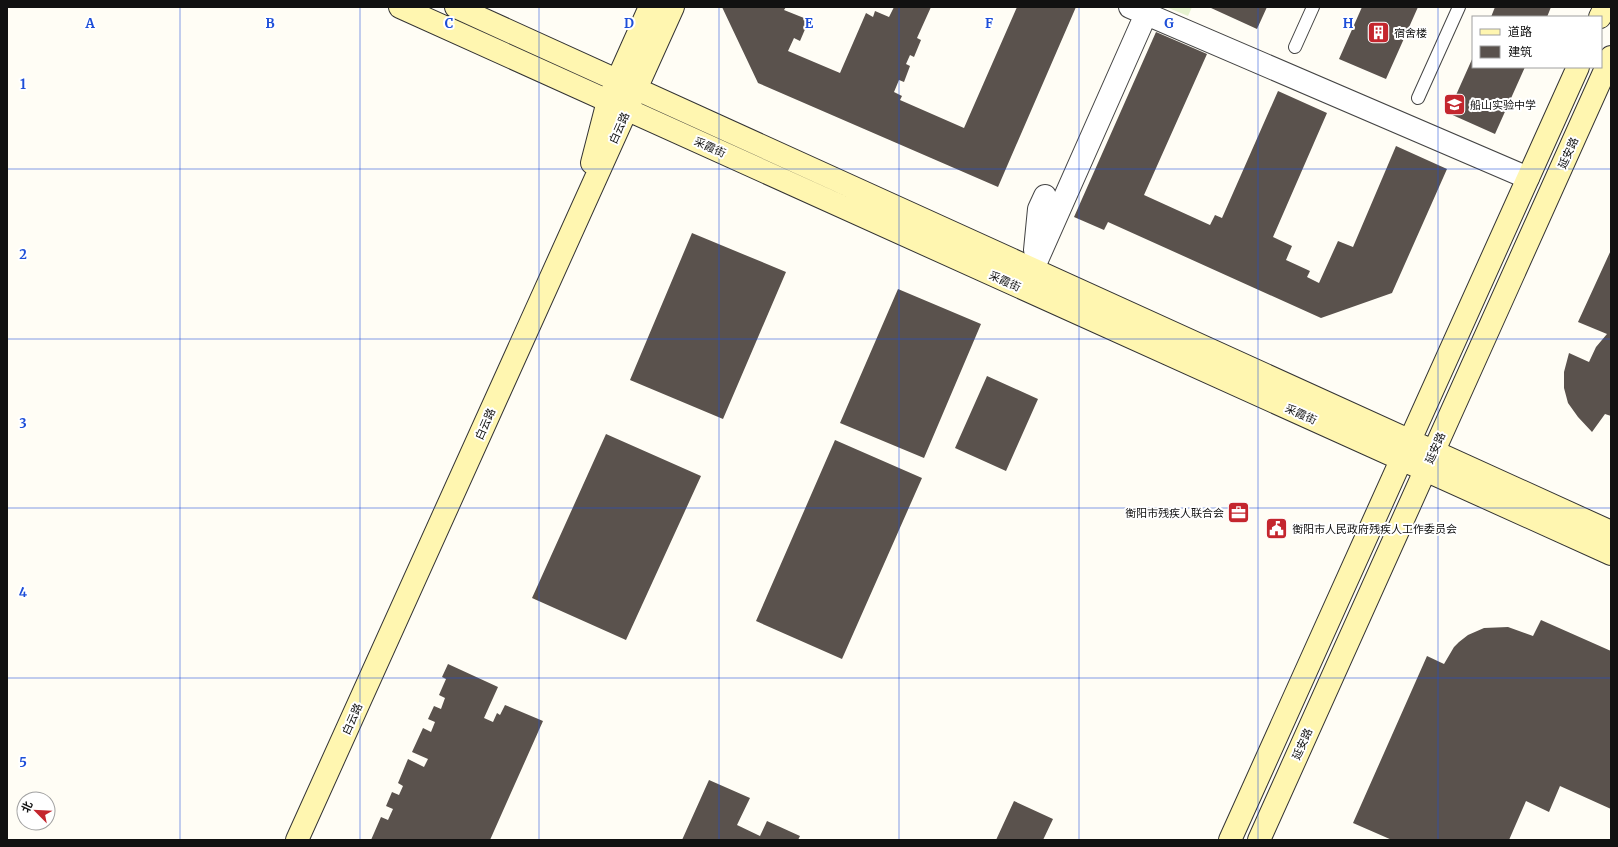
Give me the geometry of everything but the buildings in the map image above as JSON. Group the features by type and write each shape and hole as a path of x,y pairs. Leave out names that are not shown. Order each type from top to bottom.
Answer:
{"main road":[{"name":"采霞街","path":"400,7 618,105 1429,460 1611,532"},
{"name":"采霞街","path":"456,7 1033,269 1406,450"},
{"name":"白云路","path":"627,85 650,7"},
{"name":"白云路","path":"297,840 627,85 673,7"},
{"path":"1600,16 1605,7"},
{"name":"延安路","path":"1264,838 1429,460 1611,57"},
{"path":"1230,840 1578,68"},
{"name":"白云路","path":"286,840 588,177 618,105"},
{"name":"采霞街","path":"1429,460 1611,554"}],"street":[{"path":"1033,269 1138,10 1528,178"},
{"path":"1033,269 1039,209 1045,196"}],"lane":[{"path":"1295,47 1313,7"},
{"path":"1418,98 1459,7"}],"green space":[{"path":"1166,7 1192,7 1188,16"}],"place":[{"name":"宿舍楼","path":"1378,33"},
{"name":"船山实验中学","path":"1454,105"},
{"name":"衡阳市残疾人联合会","path":"1239,513"},
{"name":"衡阳市人民政府残疾人工作委员会","path":"1277,529"}]}
